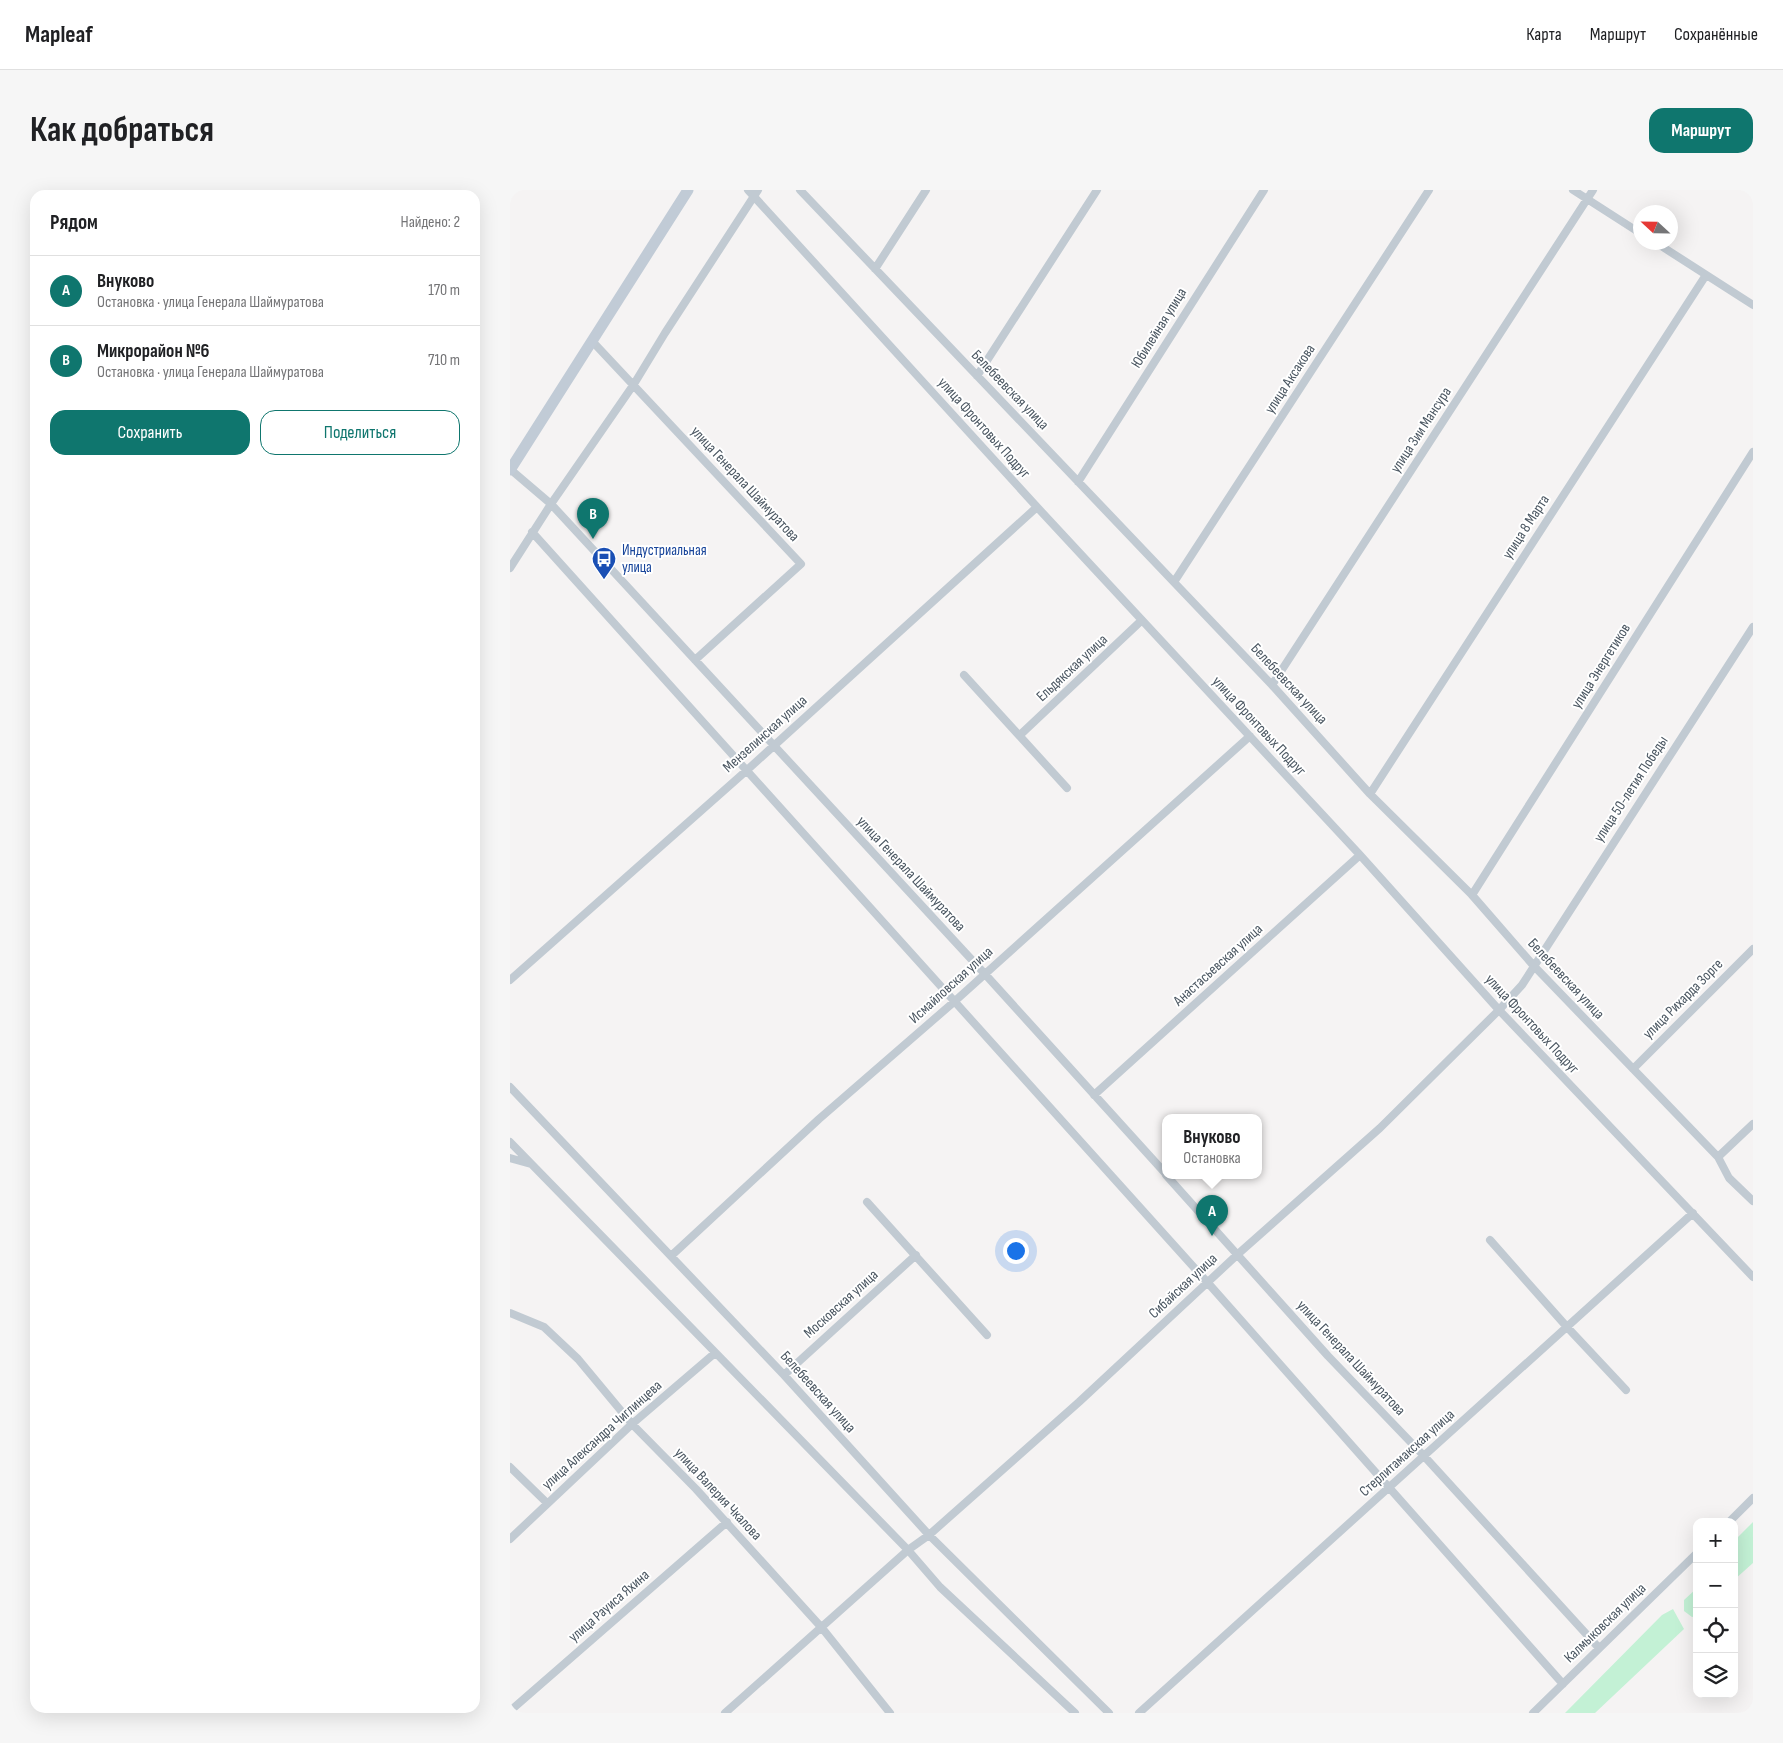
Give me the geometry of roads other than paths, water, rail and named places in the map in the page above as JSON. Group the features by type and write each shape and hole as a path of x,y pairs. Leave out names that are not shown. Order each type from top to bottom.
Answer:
{"street":[{"path":"510,470 688,190"},
{"name":"улица Фронтовых Подруг","path":"748,190 756,193 1037,507 1250,736 1500,1010 1753,1277"},
{"name":"Белебеевская улица","path":"800,190 1272,685 1370,794 1472,895 1533,965 1718,1157 1729,1178 1753,1201"},
{"path":"875,269 926,190"},
{"path":"977,376 1097,190"},
{"name":"Юбилейная улица","path":"1078,482 1264,190"},
{"name":"улица Аксакова","path":"1174,582 1429,190"},
{"path":"1573,190 1633,229"},
{"name":"улица Зии Мансура","path":"1272,685 1593,190"},
{"path":"510,568 532,532 634,384 756,193"},
{"path":"1667,250 1753,305"},
{"name":"улица 8 Марта","path":"1370,794 1706,275"},
{"name":"улица Генерала Шаймуратова","path":"592,341 801,564 694,660"},
{"name":"улица Энергетиков","path":"1472,895 1753,452"},
{"name":"улица Генерала Шаймуратова","path":"510,470 551,504 984,973 1162,1170"},
{"name":"Мензелинская улица","path":"510,980 746,771 1037,507"},
{"path":"532,532 1208,1283 1563,1684"},
{"name":"Ельдякская улица","path":"1020,735 1142,620"},
{"name":"улица 50-летия Победы","path":"1533,965 1753,627"},
{"path":"964,675 1067,788"},
{"name":"Исмайловская улица","path":"671,1256 819,1119 955,1001 1250,736"},
{"name":"Анастасьевская улица","path":"1094,1095 1360,856"},
{"name":"улица Рихарда Зорге","path":"1633,1069 1753,949"},
{"name":"Сибайская улица","path":"725,1713 908,1550 1079,1402 1238,1254 1380,1128 1500,1010 1522,985 1533,965"},
{"name":"Белебеевская улица","path":"510,1087 784,1374 928,1534 1109,1713"},
{"path":"1718,1157 1753,1124"},
{"path":"510,1142 908,1550 940,1587 1075,1713"},
{"path":"510,1158 532,1165"},
{"name":"улица Генерала Шаймуратова","path":"1170,1179 1328,1356 1424,1456 1599,1648"},
{"path":"867,1202 987,1336"},
{"name":"Стерлитамакская улица","path":"1139,1713 1693,1213"},
{"path":"1490,1240 1626,1390"},
{"name":"Московская улица","path":"784,1374 916,1255"},
{"name":"улица Валерия Чкалова","path":"510,1312 544,1327 578,1359 632,1424 727,1522 822,1628 890,1713"},
{"name":"улица Александра Чиглинцева","path":"510,1539 632,1424 715,1353"},
{"path":"510,1467 547,1503"},
{"path":"1733,1518 1753,1498"},
{"name":"улица Рауиса Яхина","path":"510,1711 727,1522"},
{"name":"Калмыковская улица","path":"1533,1713 1693,1557"}],"place":[{"name":"Микрорайон №6","path":"593,539"},
{"name":"Индустриальная улица","path":"604,580"},
{"name":"Внуково","path":"1212,1236"}]}
